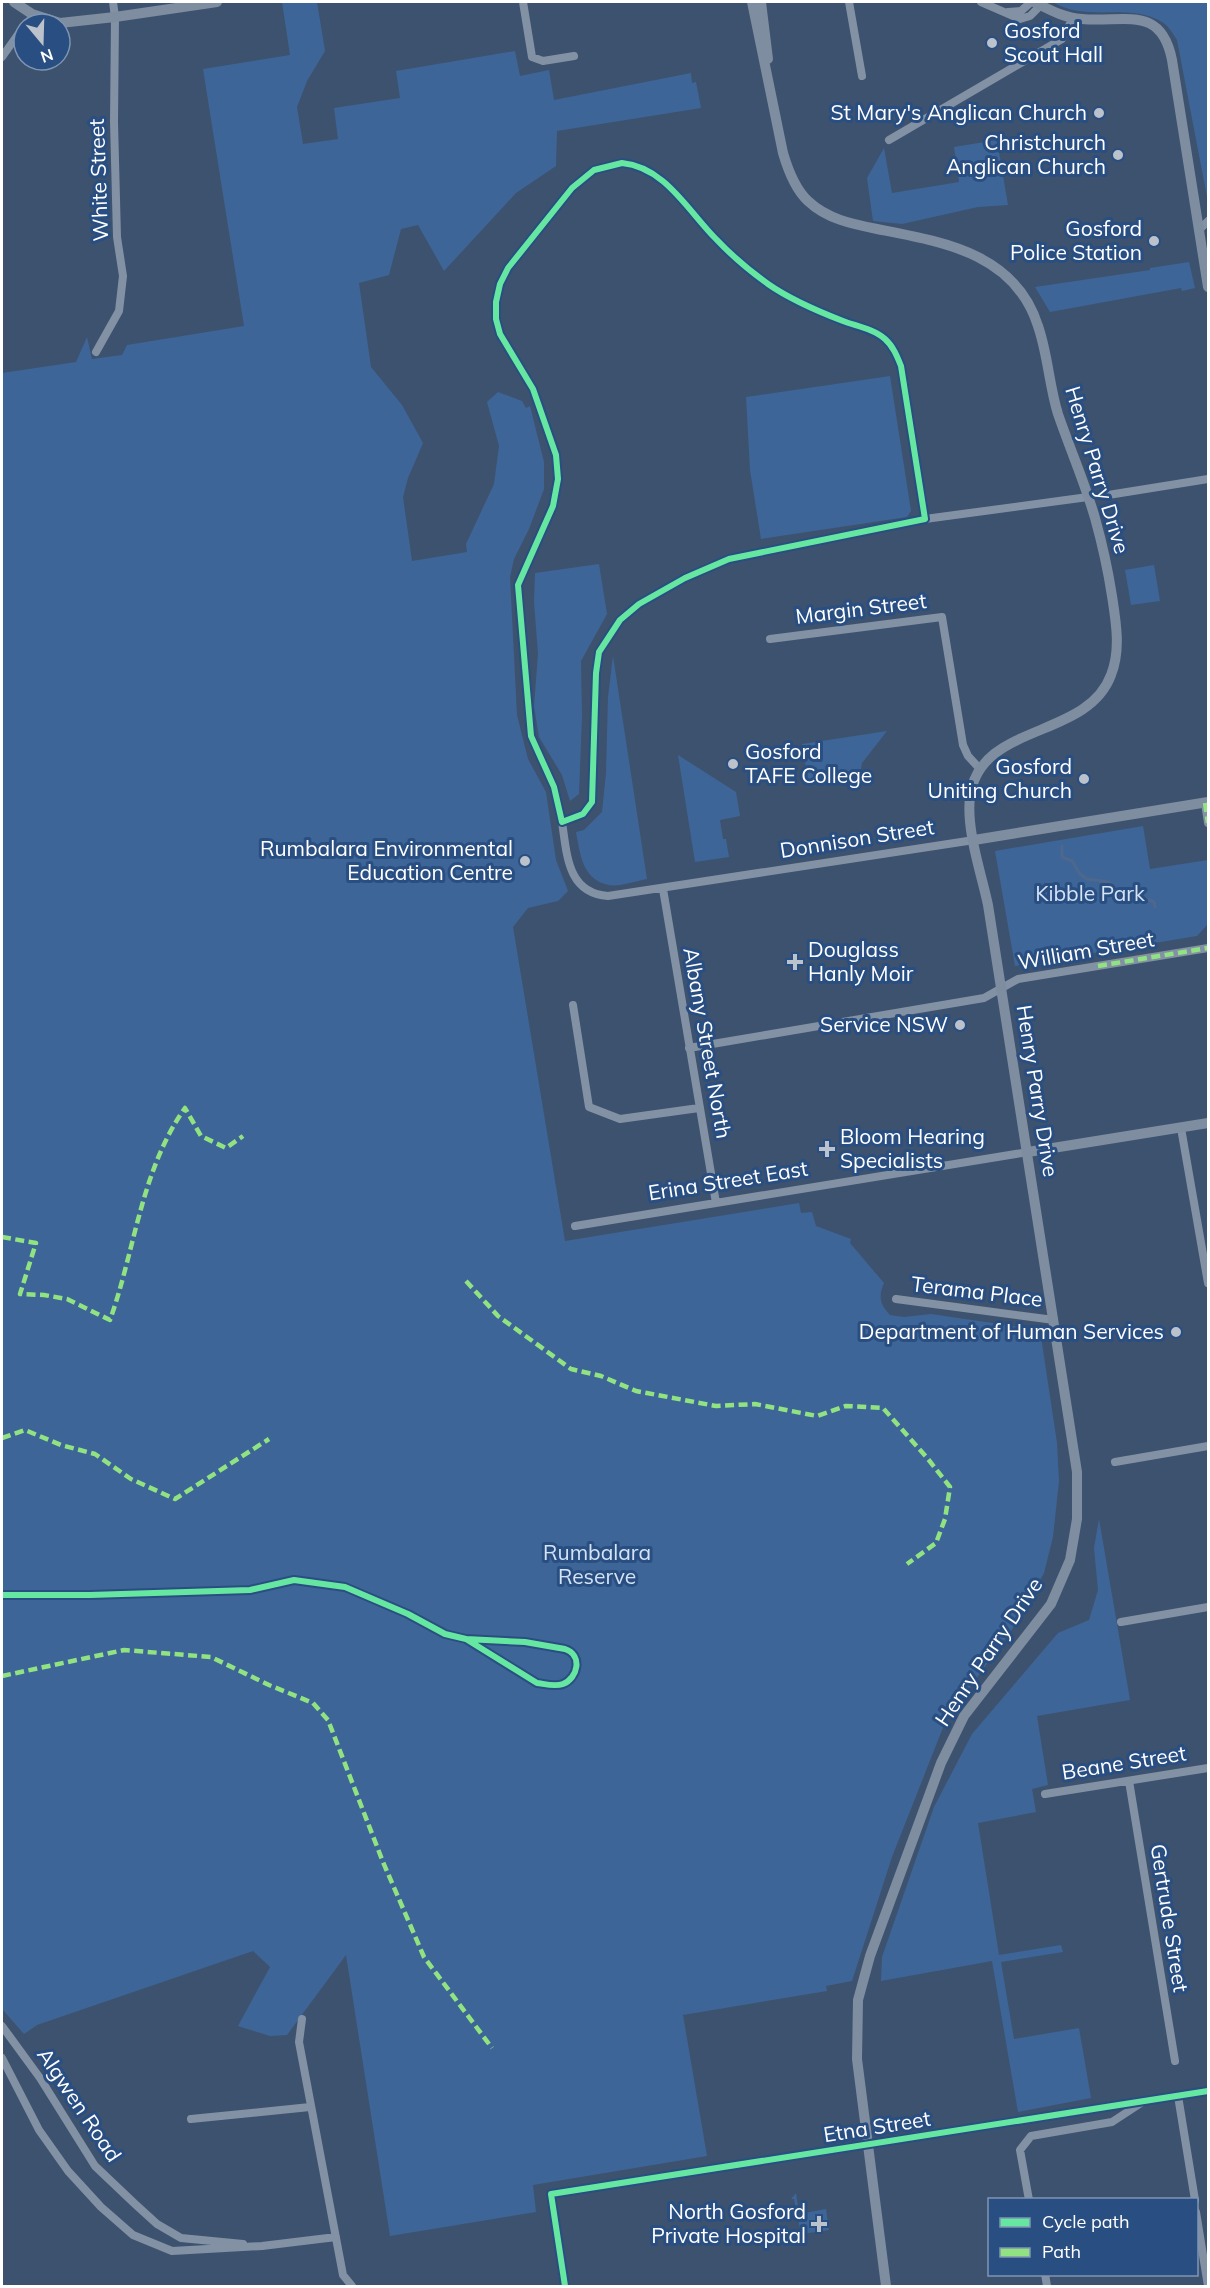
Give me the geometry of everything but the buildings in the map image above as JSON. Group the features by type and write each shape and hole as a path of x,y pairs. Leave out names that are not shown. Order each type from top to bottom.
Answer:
{"main road":[{"path":"14,2 29,12"},
{"path":"72,22 217,2"},
{"name":"Henry Parry Drive","path":"752,2 785,159 797,187 810,203 826,214 848,223 933,241 968,252 998,268 1015,284 1028,303 1038,325 1055,403 1088,497 1105,557 1116,617 1117,646 1112,673 1100,694 1069,718 1004,747 980,769 970,796 970,822 988,905 1077,1472 1077,1519 1070,1560 1050,1604 964,1716 941,1763 870,1956 858,2000 857,2059 866,2146 886,2286"},
{"name":"Henry Parry Drive","path":"761,2 767,41 770,89"},
{"path":"1036,2 1058,14 1073,18 1093,20 1136,18 1156,26 1164,36 1172,60 1209,287"},
{"name":"Donnison Street","path":"974,840 1207,802"},
{"name":"Erina Street East","path":"1028,1152 1209,1123"}],"street":[{"name":"White Street","path":"96,352 119,311 123,276 117,237 113,2"},
{"path":"523,2 532,57 543,61 574,56"},
{"path":"849,2 862,76"},
{"path":"981,2 1024,19 1034,14 1036,2"},
{"path":"889,140 1062,39 1073,18"},
{"path":"2,57 12,43"},
{"name":"Donnison Street","path":"925,519 901,366 892,347 874,332 819,311 771,286 729,252 667,185 647,169 629,164 608,165 582,178 508,268 500,284 496,302 496,319 500,334 533,389 556,454 558,479 553,506 518,585 531,736 554,787 570,868 580,885 597,895 608,896 974,840"},
{"path":"1199,230 1209,221"},
{"path":"1102,496 1209,479"},
{"path":"562,822 584,814 590,807 599,652 620,620 639,604 693,574 729,560 925,519 1088,497"},
{"name":"Margin Street","path":"770,639 942,617 963,745 968,756 980,769"},
{"path":"1207,802 1209,823"},
{"name":"Albany Street North","path":"663,889 717,1203"},
{"name":"William Street","path":"689,1048 984,998 1018,979 1208,947"},
{"path":"573,1005 589,1107 620,1119 699,1108"},
{"path":"1181,1128 1209,1283"},
{"name":"Erina Street East","path":"575,1226 1028,1152"},
{"name":"Terama Place","path":"896,1299 1053,1320"},
{"path":"1115,1462 1209,1446"},
{"path":"2,1595 90,1596 250,1590 294,1580 345,1587 408,1614 446,1634 466,1639 525,1642 565,1649 570,1651 576,1659 577,1666 574,1675 564,1684 537,1683 466,1639"},
{"path":"1121,1622 1209,1607"},
{"name":"Beane Street","path":"1045,1794 1209,1768"},
{"name":"Gertrude Street","path":"1129,1781 1175,2061"},
{"path":"302,2019 299,2042 310,2107 342,2275 351,2286"},
{"name":"Algwen Road","path":"2,2026 40,2078 95,2166 157,2224 181,2238 262,2246"},
{"name":"Algwen Road","path":"2,2058 39,2130 68,2171 101,2207 133,2235 172,2251 262,2246 336,2237"},
{"name":"Etna Street","path":"565,2286 551,2194 1209,2091"},
{"path":"1178,2096 1195,2198"},
{"path":"1029,2198 1020,2150 1030,2136 1112,2122 1144,2100"},
{"path":"191,2119 310,2107"},
{"path":"1198,2219 1208,2286"}],"green space":[{"name":"Rumbalara Reserve","path":"282,2 317,2 325,51 307,81 297,107 303,144 338,139 334,108 400,98 396,71 515,51 520,76 549,70 554,100 691,73 692,83 696,82 701,108 557,131 556,166 516,193 444,271 418,225 401,229 389,275 359,283 371,367 402,405 423,443 408,478 403,497 412,561 467,552 466,544 494,484 499,446 487,402 498,392 522,401 526,408 530,406 544,462 544,489 529,529 514,559 510,577 517,715 528,759 546,792 556,860 568,891 558,901 528,908 513,927 565,1241 799,1203 801,1213 812,1212 816,1226 851,1239 850,1243 884,1283 881,1300 890,1315 904,1317 931,1314 1040,1330 1057,1443 1059,1481 1053,1537 1044,1573 1011,1631 946,1720 892,1857 852,1981 826,1986 827,1991 683,2015 707,2156 533,2185 536,2212 390,2236 346,1955 287,2035 270,2036 238,2026 270,1967 253,1951 37,2025 24,2034 2,2009 2,373 76,362 87,337 92,359 122,355 127,345 244,326 203,69 290,55"},
{"path":"1053,2 1208,2 1208,202 1177,40 1170,30 1164,23 1149,16 1122,12 1080,11"},
{"path":"997,140 1008,205 978,207 902,224 873,221 867,178 884,148 892,193 959,182 954,147"},
{"path":"1189,262 1195,288 1182,291 1181,288 1050,312 1035,287 1150,270 1150,268"},
{"path":"890,376 911,511 907,517 761,539 750,470 746,397"},
{"path":"599,564 607,614 581,661 582,716 579,794 570,801 562,775 539,737 534,706 538,654 534,602 535,573"},
{"path":"1154,565 1160,601 1131,605 1125,570"},
{"path":"613,656 647,879 623,885 609,885 593,878 581,857 576,832 584,830 602,812 606,773 608,697"},
{"path":"887,731 862,763 860,775 809,784 802,744"},
{"path":"678,755 736,792 740,816 720,820 729,857 695,862"},
{"name":"Kibble Park","path":"1143,826 1150,869 1208,860 1208,924 1197,936 1015,966 995,851"},
{"path":"1099,1519 1130,1700 1037,1716 1048,1785 1032,1789 1036,1812 978,1823 999,1955 1061,1945 1063,1952 1001,1962 1014,2039 1079,2028 1091,2098 1018,2112 992,1961 881,1981 882,1957 934,1807 972,1734 1058,1633 1089,1620 1098,1590 1094,1548"},
{"path":"796,2193 799,2214 826,2209 829,2230 802,2234 803,2240 798,2241 797,2235 801,2234 794,2199 791,2199"}],"waterway":[{"path":"1062,846 1062,857 1072,861 1080,874 1087,879 1109,882 1118,891"},
{"path":"1129,898 1146,899 1154,902 1155,907"}],"marked path":[{"path":"1205,803 1208,823"},
{"path":"1098,966 1208,948"},
{"path":"2,1237 36,1243 20,1294 67,1299 110,1320 140,1211 158,1157 185,1108 201,1136 226,1148 243,1136"},
{"path":"466,1281 498,1316 571,1369 601,1376 636,1391 716,1406 755,1404 817,1416 846,1406 883,1408 950,1487 945,1519 936,1543 907,1564"},
{"path":"2,1438 25,1430 61,1445 95,1454 131,1479 175,1499 269,1439"},
{"path":"2,1676 124,1650 211,1657 313,1703 328,1720 383,1862 424,1957 492,2048"}],"cycle path":[{"path":"622,163 637,166 663,181 722,245 768,284 804,305 870,330 888,342 901,366 925,519 729,559 685,578 639,604 620,620 599,652 596,673 592,802 583,814 562,822 554,787 531,736 518,585 553,506 558,479 556,455 533,389 500,334 496,319 496,302 500,284 508,268 572,188 594,170 622,163"},
{"path":"2,1595 250,1590 294,1580 345,1587 408,1614 445,1634 466,1639 537,1683 560,1685 568,1681 575,1672 574,1656 565,1649 525,1642 466,1639"},
{"path":"565,2286 551,2194 1208,2091"}],"place":[{"name":"Gosford Scout Hall","path":"992,43"},
{"name":"St Mary's Anglican Church","path":"1099,113"},
{"name":"Christchurch Anglican Church","path":"1118,155"},
{"name":"Gosford Police Station","path":"1154,241"},
{"name":"Gosford TAFE College","path":"733,764"},
{"name":"Gosford Uniting Church","path":"1084,779"},
{"name":"Rumbalara Environmental Education Centre","path":"525,861"},
{"name":"Douglass Hanly Moir","path":"795,962"},
{"name":"Service NSW","path":"960,1025"},
{"name":"Bloom Hearing Specialists","path":"827,1149"},
{"name":"Department of Human Services","path":"1176,1332"},
{"name":"North Gosford Private Hospital","path":"819,2224"}]}
